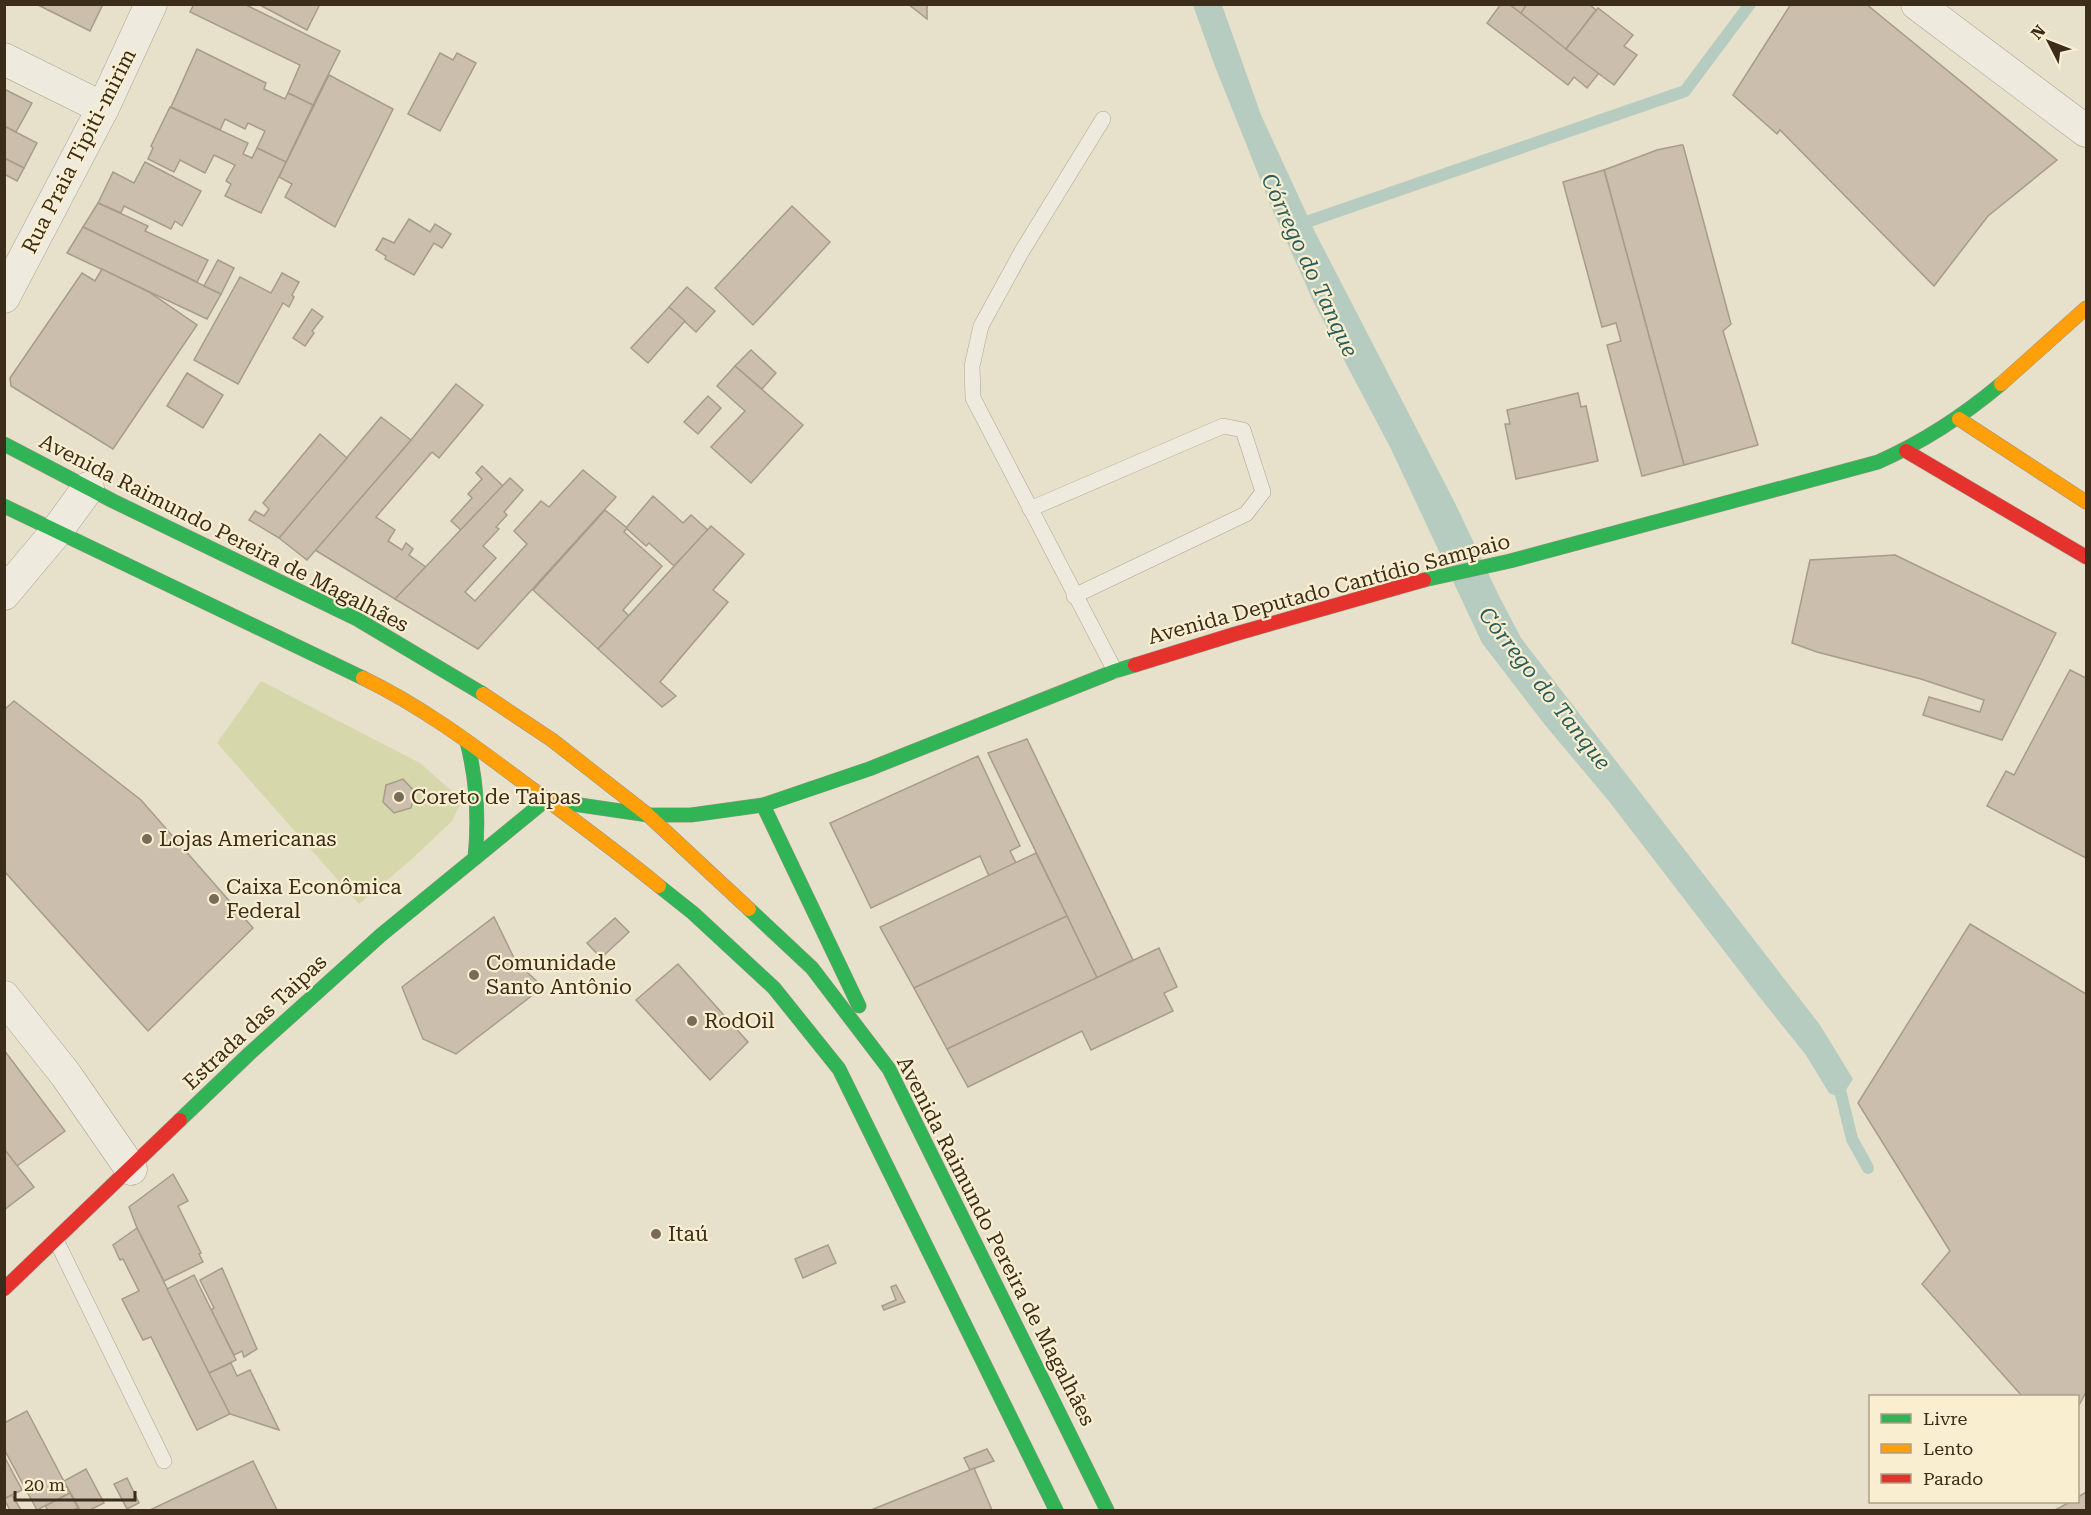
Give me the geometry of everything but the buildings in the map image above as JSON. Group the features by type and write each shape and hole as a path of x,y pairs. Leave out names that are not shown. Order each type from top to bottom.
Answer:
{"main road":[{"name":"Avenida Deputado Cantídio Sampaio","path":"546,800 648,815 691,815 763,805 869,769 1115,671 1235,634 1425,580 1510,561 1878,462 1906,451 1959,419 2086,308"},
{"path":"1959,419 2086,502"},
{"name":"Avenida Raimundo Pereira de Magalhães","path":"4,444 88,488 357,619 496,702 552,740 648,815 812,968 889,1069 1107,1510"},
{"path":"1906,451 2086,557"},
{"path":"4,506 388,691 450,728 620,854 701,920 774,988 839,1069 1056,1510"},
{"path":"467,742 474,768 478,802 475,858"},
{"name":"Estrada das Taipas","path":"4,1289 250,1053 381,935 546,800"},
{"path":"763,805 889,1069"}],"street":[{"name":"Rua Praia Tipiti-mirim","path":"4,297 103,108 151,4"},
{"path":"1917,4 2086,131"},
{"path":"4,59 103,108"},
{"path":"4,594 56,532 88,488"},
{"path":"5,999 66,1075 131,1169"}],"lane":[{"path":"1103,119 1022,251 981,326 972,366 973,398 1115,671"},
{"path":"1030,509 1222,426 1243,430 1263,492 1246,514 1074,596"},
{"path":"57,1240 164,1461"}],"green space":[{"path":"261,681 420,763 462,800 452,821 359,904 217,743"}],"water":[{"path":"1193,5 1222,5 1261,115 1315,232 1455,503 1521,638 1820,1025 1853,1079 1841,1098 1829,1093 1806,1055 1608,800 1545,725 1482,643 1391,449 1314,303 1273,211"}],"waterway":[{"path":"1295,226 1685,91 1750,4"},
{"name":"Córrego do Tanque","path":"1838,1082 1852,1139 1868,1168"}],"traffic: fast":[{"path":"1424,580 1510,561 1878,462 1942,428 2001,384"},
{"path":"4,444 113,501 357,619 483,694"},
{"path":"4,506 363,678"},
{"path":"546,800 648,815 691,815 763,805 869,769 1135,665"},
{"path":"467,742 476,800 475,858"},
{"path":"180,1120 250,1053 381,935 546,800"},
{"path":"763,805 859,1006"},
{"path":"659,886 693,913 774,988 839,1069 1056,1510"},
{"path":"749,909 812,968 889,1069 1107,1510"}],"traffic: slow":[{"path":"2001,384 2086,308"},
{"path":"1959,419 2086,502"},
{"path":"363,678 426,713 466,740 659,886"},
{"path":"483,694 552,740 648,815 749,909"}],"traffic: jam":[{"path":"1906,451 2086,557"},
{"path":"1135,665 1424,580"},
{"path":"4,1289 180,1120"}],"place":[{"name":"Coreto de Taipas","path":"399,797"},
{"name":"Lojas Americanas","path":"147,839"},
{"name":"Caixa Econômica Federal","path":"214,899"},
{"name":"Comunidade Santo Antônio","path":"474,975"},
{"name":"RodOil","path":"692,1021"},
{"name":"Itaú","path":"656,1234"}]}
